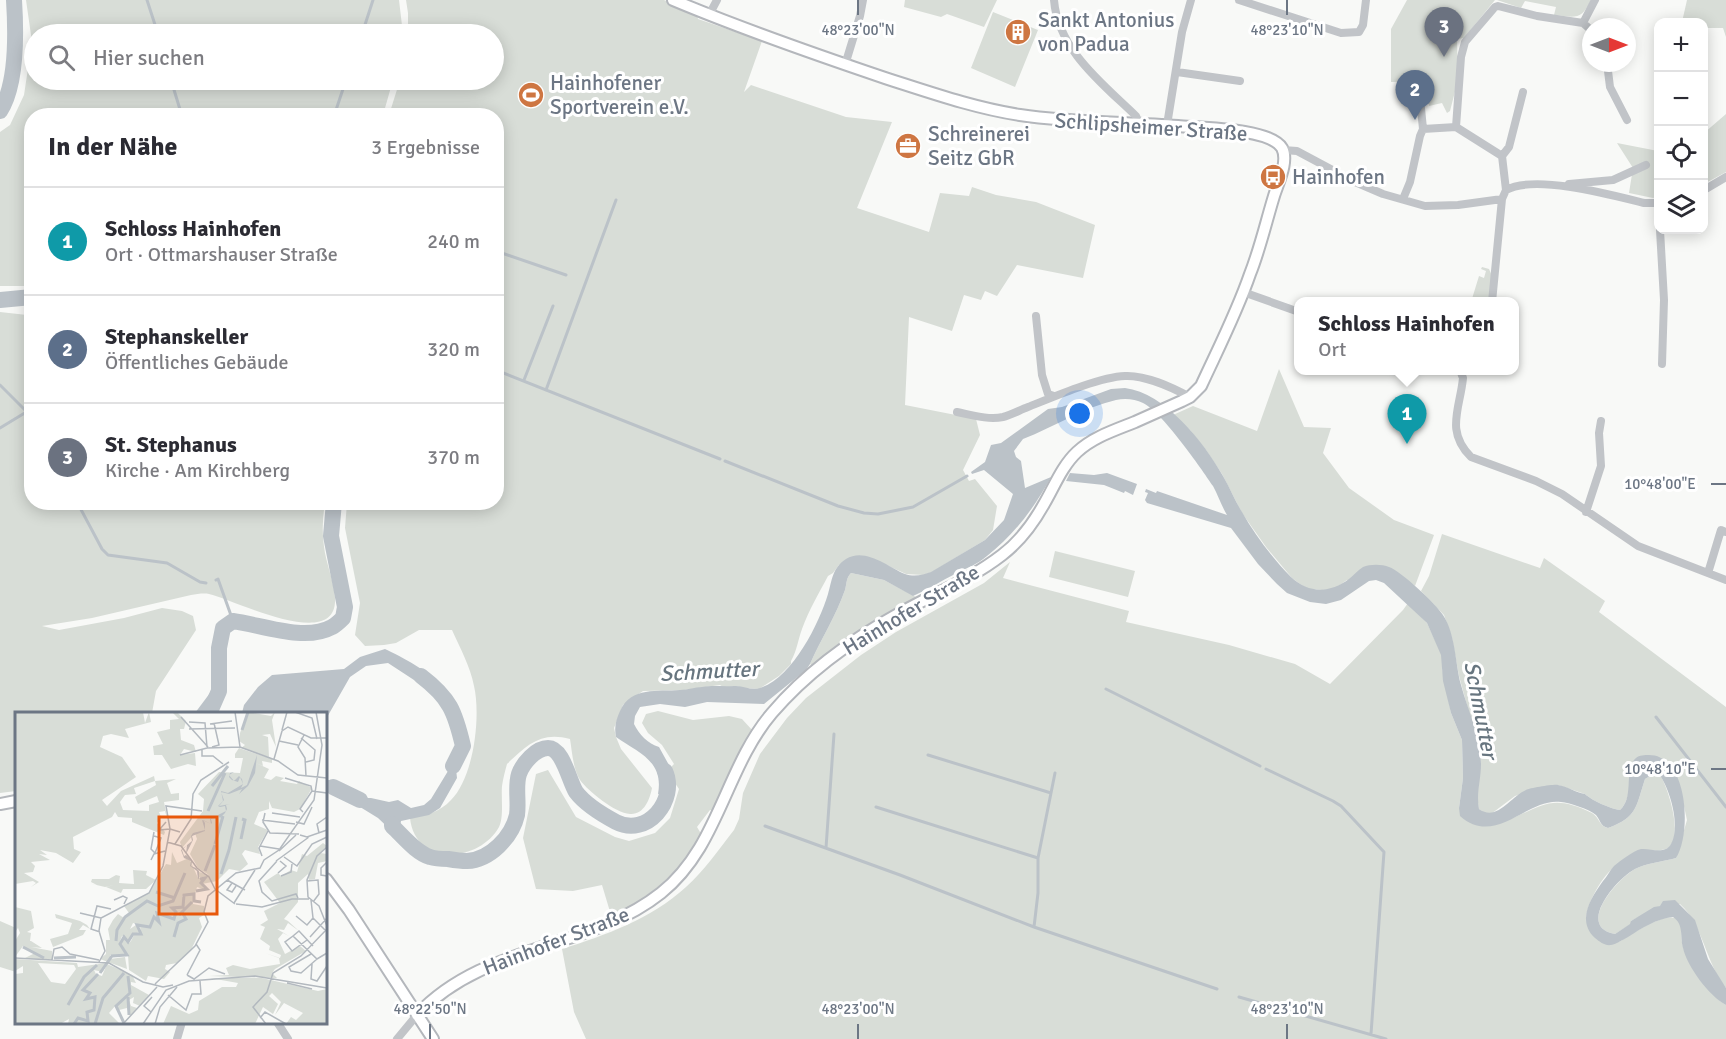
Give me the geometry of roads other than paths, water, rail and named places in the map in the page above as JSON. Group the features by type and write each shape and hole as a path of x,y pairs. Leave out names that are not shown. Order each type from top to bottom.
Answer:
{"street":[{"name":"Schlipsheimer Straße","path":"673,0 845,65 954,100 1018,115 1056,120 1139,123 1239,131 1272,140 1283,150"},
{"path":"709,15 717,0"},
{"path":"845,65 863,0"},
{"path":"1054,0 1057,17 1079,59 1136,116 1139,123"},
{"path":"1167,125 1182,32 1191,0"},
{"path":"1239,0 1341,33 1359,32 1363,25 1366,0"},
{"path":"1586,18 1595,0"},
{"path":"1456,127 1461,57 1465,42 1495,7 1501,6 1537,16 1582,23"},
{"path":"1177,72 1240,81"},
{"path":"1608,72 1610,87 1627,120"},
{"path":"1492,297 1502,199 1506,190 1502,156 1509,147 1523,92"},
{"path":"1403,199 1410,182 1423,129 1420,98"},
{"path":"1423,129 1456,127 1502,156"},
{"path":"957,412 983,417 1002,417 1054,396 1124,376 1137,376 1175,389 1186,399 1201,386 1243,292 1279,180 1284,157 1283,150 1297,151 1383,194 1425,206 1458,205 1502,199"},
{"path":"1506,190 1513,186 1560,185 1613,180 1646,165"},
{"path":"1708,188 1726,177"},
{"path":"1560,185 1654,204"},
{"path":"1660,234 1664,300 1662,364"},
{"path":"1243,292 1294,310"},
{"path":"1036,316 1042,375 1048,394 1054,396"},
{"path":"1462,375 1455,430 1463,449 1471,457 1536,481 1562,494 1638,546 1726,580"},
{"name":"Hainhofer Straße","path":"417,1015 441,991 462,977 622,917 660,894 683,872 703,846 749,747 779,706 808,677 853,641 974,574 1004,554 1033,522 1063,469 1089,442 1186,399"},
{"path":"1586,512 1601,466 1599,433 1601,421"},
{"path":"1708,573 1721,530 1726,532"},
{"path":"0,804 15,801"},
{"path":"327,880 349,910 433,1039"},
{"path":"397,1039 417,1015"},
{"path":"177,1039 182,1024"},
{"path":"278,1024 288,1039"}],"waterway":[{"name":"Schmutter","path":"0,111 6,100 12,73 15,42 14,0"},
{"path":"147,0 155,24"},
{"path":"365,24 373,0"},
{"path":"174,90 180,108"},
{"path":"337,108 343,90"},
{"path":"546,390 616,200"},
{"path":"504,254 566,275"},
{"name":"Schmutter","path":"0,300 24,298"},
{"path":"524,380 553,306"},
{"path":"504,373 720,459"},
{"path":"0,385 24,409"},
{"path":"0,428 24,413"},
{"path":"725,461 838,506 878,514 913,507 967,476"},
{"path":"81,510 102,549 108,555 167,563 200,582 206,583"},
{"name":"Schmutter","path":"210,712 219,691 219,648 223,628 233,621 283,631 309,633 332,627 343,618 345,607 331,536 333,510"},
{"path":"216,580 218,579 233,621"},
{"name":"Schmutter","path":"421,676 439,691 454,715 463,746 453,766"},
{"path":"1106,689 1260,766"},
{"path":"1656,717 1726,807"},
{"path":"826,848 834,734"},
{"name":"Schmutter","path":"392,824 410,844 425,855 439,859 476,860 492,852 510,831 517,815 519,774 527,761 543,749 553,749 558,753 573,787 589,805 616,822 628,826 649,821 657,813 667,793 668,782 665,771"},
{"path":"928,755 1051,793"},
{"path":"1266,769 1341,806 1384,852 1371,1034"},
{"path":"1034,927 1038,893 1038,858 1055,773"},
{"name":"Schmutter","path":"327,784 333,787"},
{"name":"Schmutter","path":"333,787 360,800"},
{"path":"876,807 1038,858"},
{"path":"765,826 1034,927 1217,989"},
{"path":"1239,997 1386,1039"}],"place":[{"name":"Sankt Antonius von Padua","path":"1018,32"},
{"name":"St. Stephanus","path":"1444,57"},
{"name":"Hainhofener Sportverein e.V.","path":"531,95"},
{"name":"Stephanskeller","path":"1415,120"},
{"name":"Schreinerei Seitz GbR","path":"908,146"},
{"name":"Hainhofen","path":"1273,177"},
{"name":"Schloss Hainhofen","path":"1407,444"}]}
